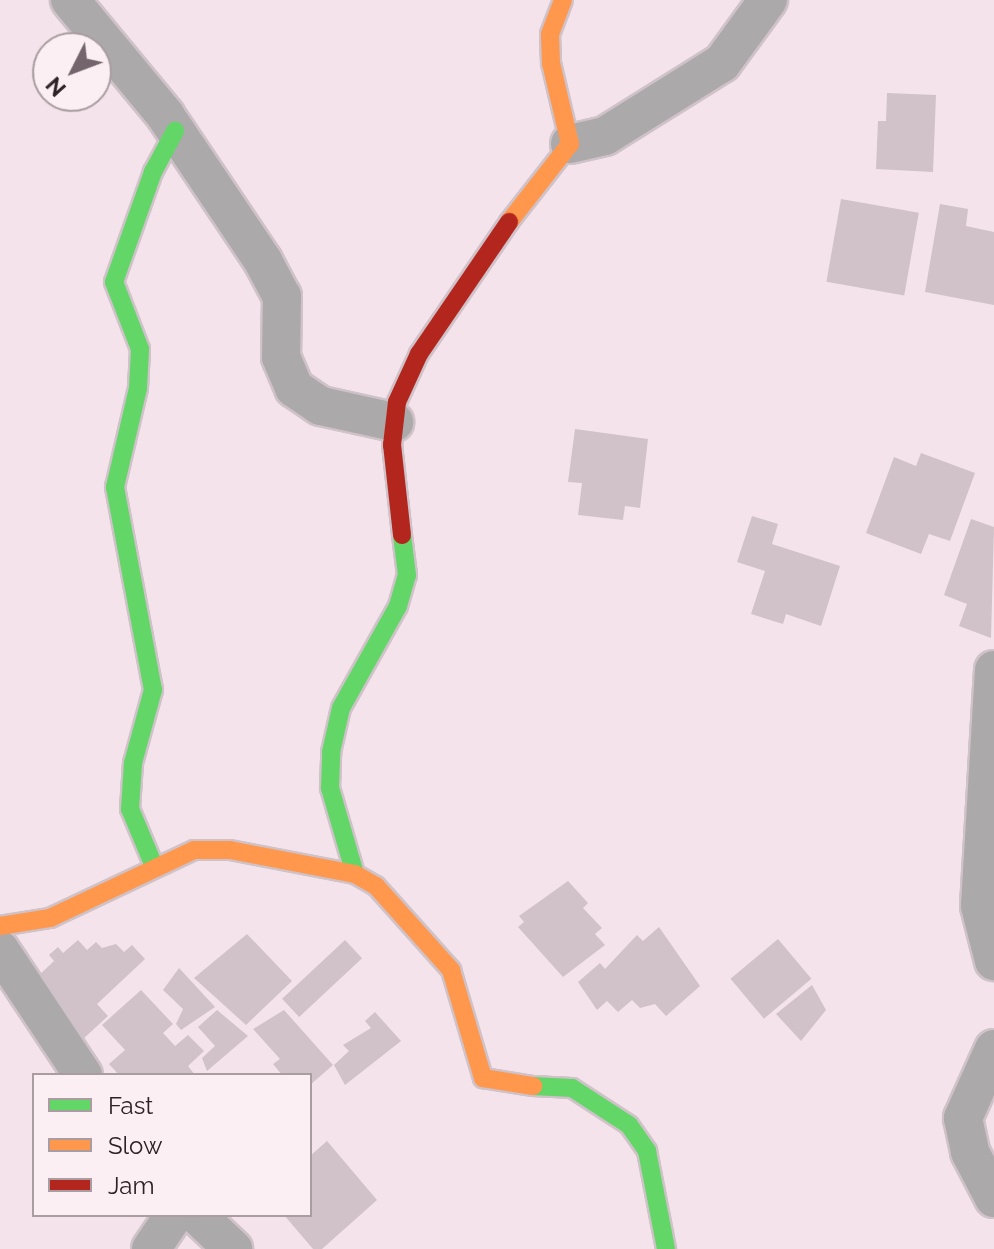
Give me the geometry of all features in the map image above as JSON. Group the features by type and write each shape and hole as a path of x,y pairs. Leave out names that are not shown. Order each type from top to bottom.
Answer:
{"street":[{"path":"70,0 175,131 282,296 281,357 294,388 321,406 394,422"},
{"path":"563,0 550,34 551,63 570,144"},
{"path":"355,874 330,788 331,752 341,708 398,606 407,575 394,422 419,354 541,176 570,144 605,136 722,63 768,0"},
{"path":"154,866 130,809 133,763 153,690 115,487 138,388 140,349 114,282 153,172 175,131"},
{"path":"994,670 980,906 994,961"},
{"path":"0,926 50,918 154,866 212,848 355,874 376,886 451,970 483,1078 498,1085 572,1088 629,1125 647,1151 666,1249"},
{"path":"0,950 82,1073"},
{"path":"994,1049 963,1118 970,1152 994,1198"},
{"path":"151,1249 173,1217"},
{"path":"199,1217 233,1249"}],"building":[{"path":"887,93 936,95 933,172 876,169 878,121 886,121"},
{"path":"841,199 919,213 904,295 826,282"},
{"path":"940,204 968,209 966,226 994,232 994,305 925,292"},
{"path":"575,429 648,439 640,508 625,506 623,520 578,515 582,483 568,482"},
{"path":"921,453 975,473 950,541 929,534 921,554 866,533 894,457 916,466"},
{"path":"752,516 778,524 772,544 840,566 821,626 786,614 783,624 751,614 765,571 737,562"},
{"path":"971,519 994,527 991,638 959,626 967,604 944,595"},
{"path":"568,881 588,903 583,908 602,928 595,934 605,945 563,977 518,927 524,922 519,916"},
{"path":"659,927 700,986 666,1016 655,1004 640,1008 632,1000 618,1012 607,1001 597,1010 578,982 600,963 605,969 637,935 643,941"},
{"path":"247,934 292,981 246,1025 194,978"},
{"path":"778,939 811,979 764,1019 731,979"},
{"path":"78,940 87,950 96,942 102,948 116,944 124,952 132,945 145,959 97,1004 108,1016 83,1039 36,978 54,961 49,955 58,947 63,953"},
{"path":"345,940 362,958 299,1017 282,999"},
{"path":"179,968 215,1007 181,1030 176,1024 183,1009 163,990"},
{"path":"812,985 826,1010 801,1041 776,1014"},
{"path":"141,990 173,1024 163,1033 175,1046 188,1035 204,1051 188,1066 193,1073 117,1073 109,1064 125,1050 102,1025"},
{"path":"217,1010 248,1036 207,1071 202,1058 215,1046 198,1027"},
{"path":"284,1010 333,1065 312,1083 312,1073 280,1073 273,1064 280,1059 253,1029"},
{"path":"375,1012 401,1041 345,1085 334,1065 349,1051 343,1045 371,1028 365,1021"},
{"path":"327,1141 377,1200 322,1249 313,1249 286,1217 312,1217 312,1154"}],"traffic: fast":[{"path":"154,866 130,809 133,763 153,690 115,487 138,388 140,349 114,282 153,172 175,131"},
{"path":"355,874 330,788 331,752 341,708 398,606 407,575 402,535"},
{"path":"533,1086 572,1088 629,1125 647,1151 666,1249"}],"traffic: slow":[{"path":"509,222 570,144 551,63 550,34 563,0"},
{"path":"0,926 50,918 194,850 230,850 355,874 376,886 451,970 483,1078 533,1086"}],"traffic: jam":[{"path":"402,535 392,445 397,402 419,354 509,222"}]}
